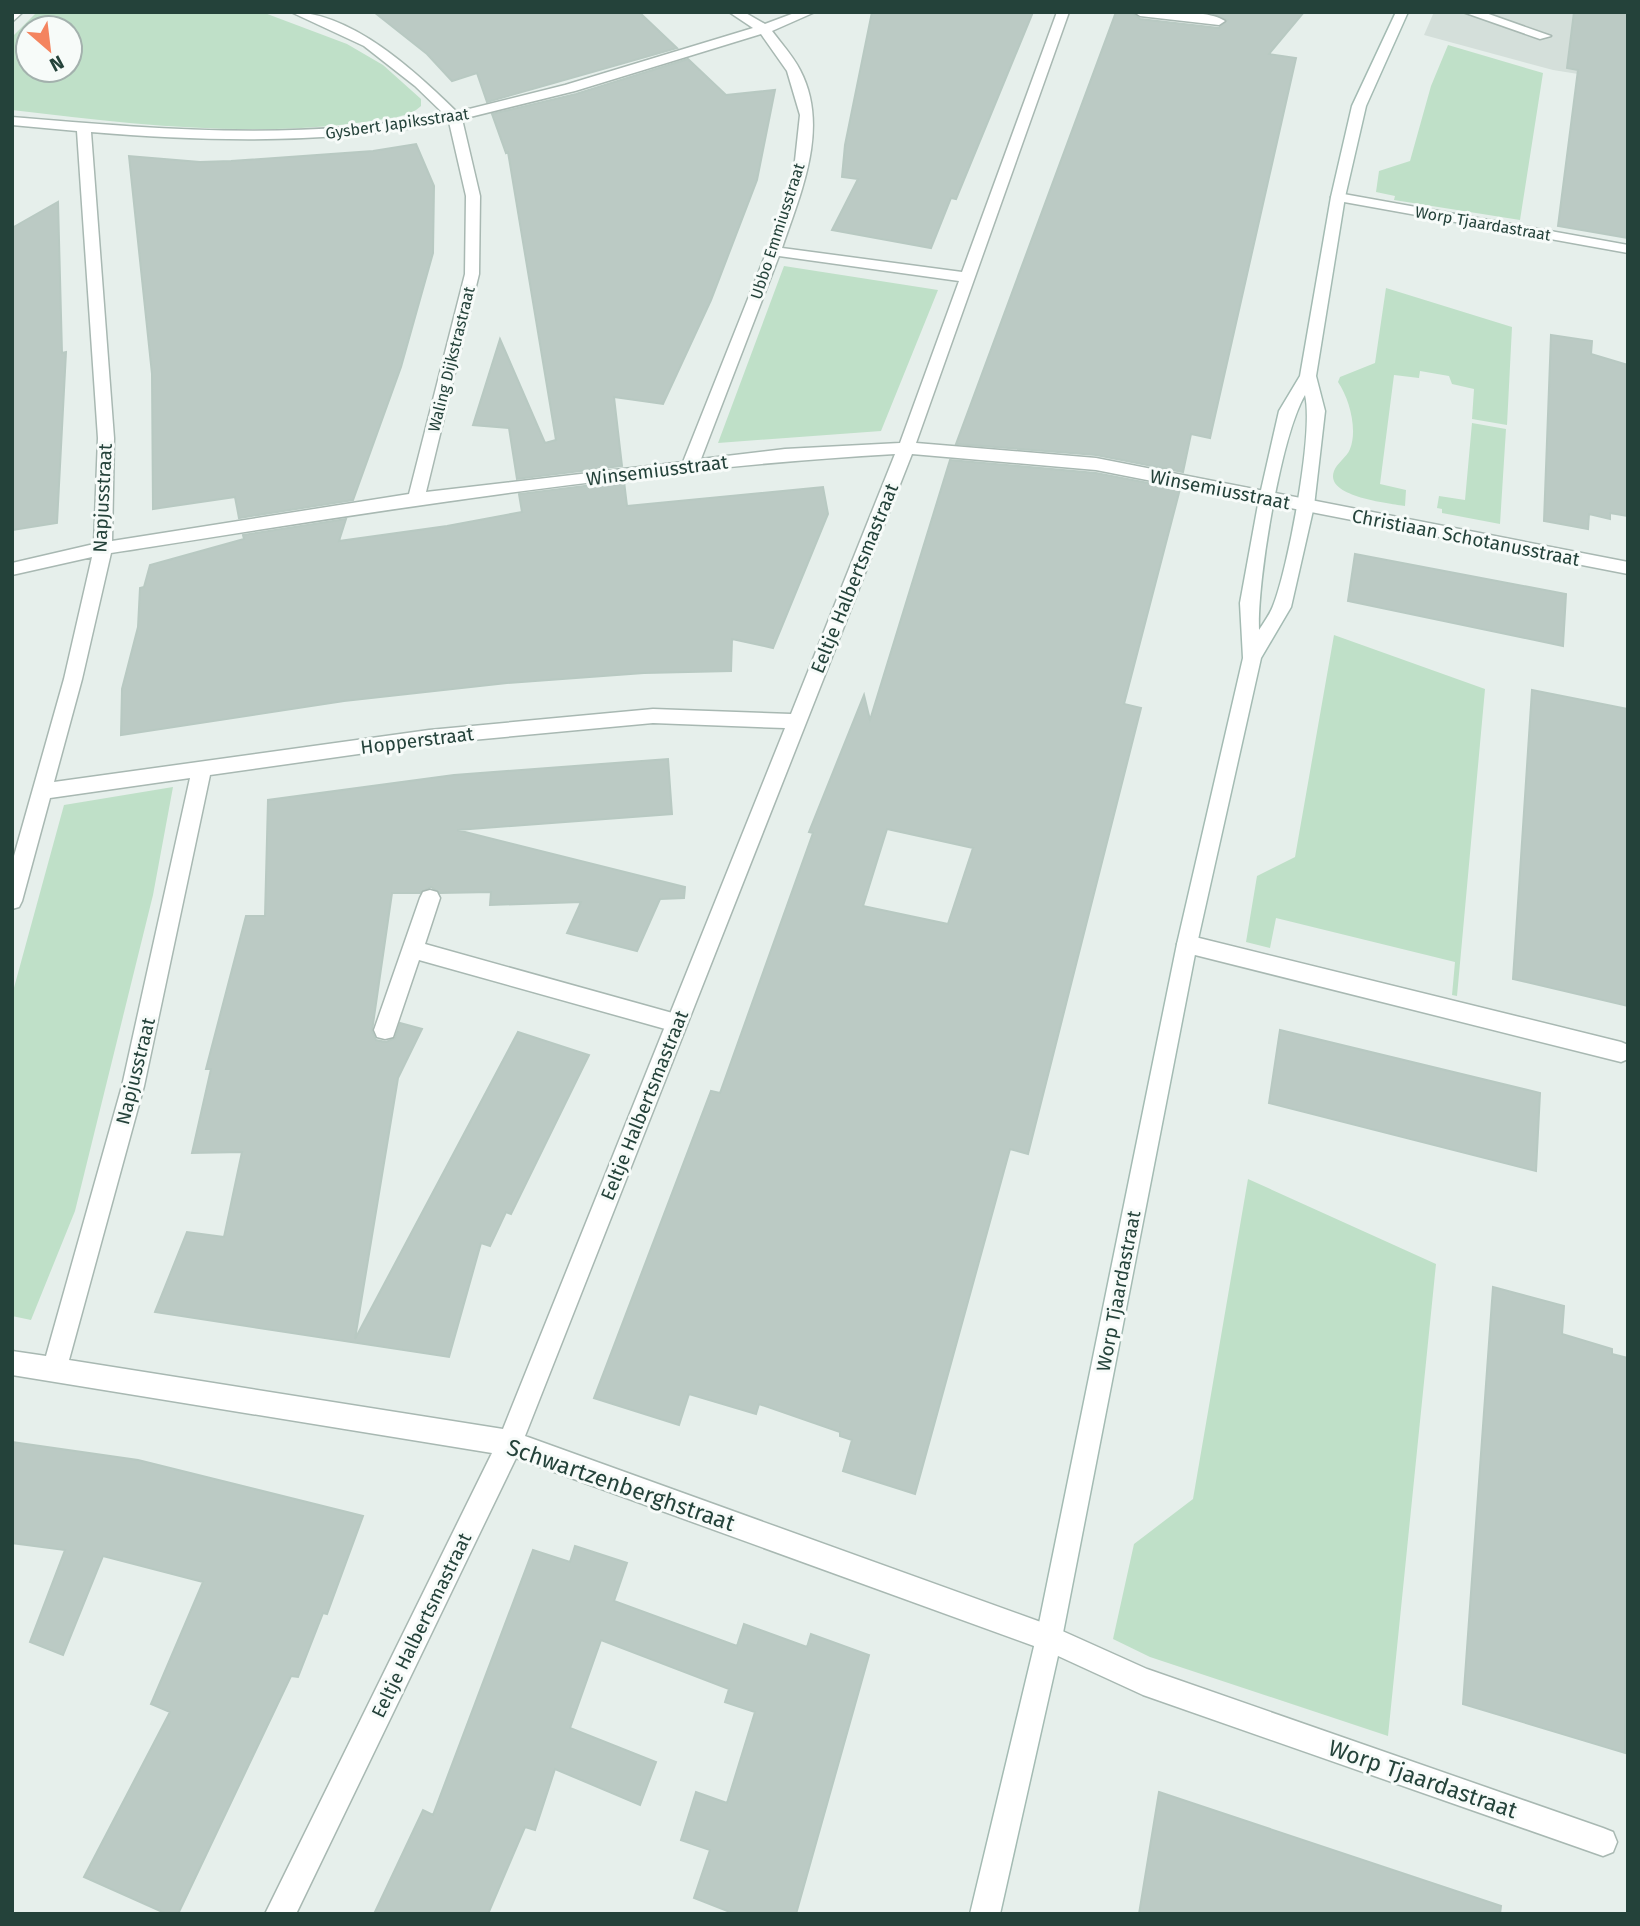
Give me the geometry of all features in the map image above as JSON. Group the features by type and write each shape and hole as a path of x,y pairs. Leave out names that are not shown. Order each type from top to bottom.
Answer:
{"street":[{"path":"12,18 17,12"},
{"path":"297,12 369,43 420,83 455,117"},
{"name":"Ubbo Emmiusstraat","path":"690,467 774,251 800,170 807,115 794,71 765,30 735,12"},
{"name":"Gysbert Japiksstraat","path":"12,121 213,136 331,133 455,117 585,85 765,30 809,12"},
{"name":"Eeltje Halbertsmastraat","path":"280,1914 510,1443 906,449 1063,12"},
{"path":"1140,12 1219,21"},
{"name":"Worp Tjaardastraat","path":"985,1914 1049,1638 1187,944 1252,658 1249,603 1267,499 1287,411 1308,376 1339,197 1359,106 1402,12"},
{"path":"1469,12 1545,36"},
{"name":"Waling Dijkstrastraat","path":"416,499 472,274 473,195 455,117"},
{"name":"Napjusstraat","path":"12,901 74,679 103,548 106,438 84,127"},
{"name":"Worp Tjaardastraat","path":"1339,197 1628,249"},
{"path":"774,251 966,277"},
{"name":"Worp Tjaardastraat","path":"1252,658 1282,607 1305,506 1317,411 1308,376"},
{"name":"Winsemiusstraat","path":"12,569 103,548 416,499 785,455 906,449 1096,464 1305,506"},
{"name":"Christiaan Schotanusstraat","path":"1305,506 1628,568"},
{"name":"Hopperstraat","path":"41,792 429,737 653,716 796,721"},
{"name":"Napjusstraat","path":"55,1368 133,1086 202,770"},
{"path":"385,1030 415,950 430,898"},
{"path":"1187,944 1621,1052"},
{"path":"415,950 676,1023"},
{"name":"Schwartzenberghstraat","path":"12,1363 510,1443 1049,1638"},
{"name":"Worp Tjaardastraat","path":"1049,1638 1143,1681 1603,1842"}],"shaded area":[{"path":"1434,12 1628,12 1628,82 1553,70 1424,35"}],"green space":[{"path":"37,12 262,12 347,44 383,65 421,99 421,106 416,110 391,118 281,129 191,128 12,110 14,35 14,84 84,84 84,14 35,14"},
{"path":"1448,45 1543,73 1520,220 1394,200 1395,196 1376,192 1379,171 1410,161 1431,86"},
{"path":"784,266 938,290 881,431 718,443"},
{"path":"1386,288 1512,327 1507,425 1472,419 1474,389 1452,384 1449,376 1420,371 1419,378 1394,375 1380,484 1406,490 1405,506 1348,493 1334,480 1335,468 1350,449 1353,432 1349,405 1338,382 1340,377 1375,363"},
{"path":"1472,423 1506,429 1500,524 1442,513 1442,509 1437,508 1439,496 1465,500"},
{"path":"1334,635 1485,689 1457,996 1452,995 1455,962 1276,918 1270,948 1246,942 1257,876 1295,857"},
{"path":"173,787 153,895 75,1211 31,1320 12,1316 12,995 64,805"},
{"path":"1248,1179 1436,1264 1388,1736 1150,1657 1113,1639 1134,1544 1193,1499"}],"building":[{"path":"374,12 639,12 677,48 487,102 477,73 452,81 427,54"},
{"path":"872,12 1033,12 956,199 951,198 931,248 832,230 858,179 842,177 845,145"},
{"path":"1116,12 1131,12 1140,19 1219,28 1227,20 1209,12 1304,12 1269,54 1296,58 1210,438 1191,434 1183,472 1096,455 956,444"},
{"path":"1574,12 1628,12 1628,238 1558,226 1578,70 1567,68"},
{"path":"688,59 726,95 775,90 757,180 711,300 663,404 614,397 622,466 517,479 509,428 473,425 500,339 545,443 556,440 508,152 506,153 492,114 576,94"},
{"path":"416,144 434,186 433,253 401,367 353,500 239,518 235,497 153,509 152,374 129,156 200,162 231,161 373,151"},
{"path":"58,202 62,353 66,352 57,523 12,530 12,228"},
{"path":"1551,335 1592,341 1591,354 1628,365 1628,516 1610,513 1610,519 1589,514 1588,529 1544,521"},
{"path":"950,460 1096,473 1180,489 1124,704 1141,708 1028,1154 1010,1149 915,1494 843,1471 852,1440 840,1436 840,1432 759,1404 756,1414 689,1394 679,1425 594,1398 711,1091 720,1093 813,833 809,832 864,695 870,720","holes":["887,829 973,848 948,924 863,906"]},
{"path":"624,481 627,506 823,487 828,514 773,648 732,639 731,671 644,673 507,683 344,701 121,735 122,689 138,627 140,588 144,587 150,565 244,539 243,535 346,519 339,541 447,526 522,512 519,494"},
{"path":"1355,554 1566,594 1563,646 1348,601"},
{"path":"1532,690 1628,709 1628,1006 1513,979"},
{"path":"668,759 672,814 457,830 685,887 684,898 660,899 637,951 567,933 581,902 490,905 491,892 440,893 431,887 420,893 392,893 372,1031 376,1040 386,1042 395,1038 400,1023 422,1029 398,1078 355,1339 518,1032 589,1055 511,1214 506,1212 490,1246 481,1243 449,1357 155,1312 187,1232 224,1237 242,1152 192,1153 211,1069 206,1069 246,916 265,916 268,800 454,775"},
{"path":"1280,1030 1540,1093 1536,1171 1269,1103"},
{"path":"1493,1287 1564,1306 1562,1334 1612,1349 1612,1354 1628,1358 1625,1753 1463,1704"},
{"path":"12,1442 138,1460 363,1516 327,1614 323,1613 298,1677 291,1676 178,1914 167,1914 84,1877 170,1712 151,1704 203,1582 103,1556 63,1655 30,1642 65,1550 12,1543"},
{"path":"575,1546 627,1563 614,1601 737,1646 744,1624 807,1647 811,1634 869,1655 796,1914 735,1914 694,1898 710,1850 681,1840 696,1792 727,1803 755,1712 725,1702 729,1689 601,1640 570,1728 656,1762 640,1805 555,1769 535,1830 525,1827 488,1914 374,1914 423,1810 433,1815 533,1550 570,1562"},
{"path":"1159,1792 1501,1906 1500,1914 1139,1914"}]}
